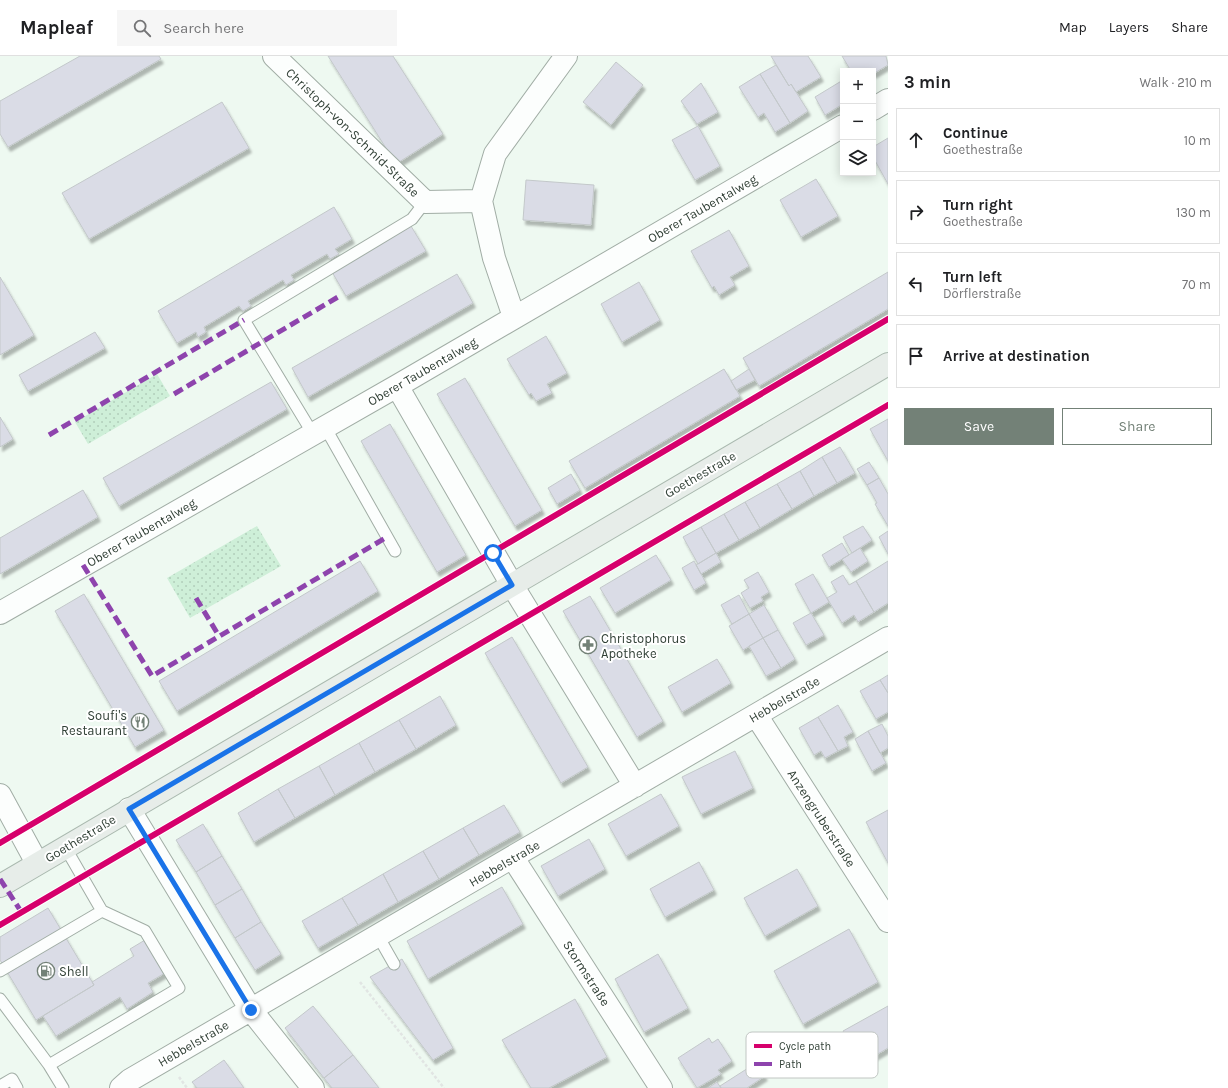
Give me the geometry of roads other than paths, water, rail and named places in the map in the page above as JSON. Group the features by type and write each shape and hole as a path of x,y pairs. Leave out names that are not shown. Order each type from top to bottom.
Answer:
{"main road":[{"name":"Goethestraße","path":"0,886 888,364"}],"street":[{"name":"Christoph-von-Schmid-Straße","path":"274,56 425,202 481,200"},
{"path":"514,317 494,258 481,200 495,154 566,56"},
{"path":"876,107 888,100"},
{"name":"Oberer Taubentalweg","path":"0,613 397,386 840,128"},
{"path":"397,386 512,585 635,786"},
{"name":"Hebbelstraße","path":"121,1088 130,1080 888,638"},
{"name":"Anzengruberstraße","path":"756,715 888,921"},
{"path":"0,798 37,863"},
{"path":"129,809 251,1010 313,1088"},
{"name":"Stormstraße","path":"513,858 661,1088"}],"lane":[{"path":"394,551 319,431 244,320 412,219 425,202"},
{"path":"49,1065 179,988 145,931 102,911 65,847"},
{"path":"0,971 102,911"},
{"path":"378,936 394,964"},
{"path":"0,999 49,1065 63,1088"},
{"path":"0,1086 12,1079 17,1088"}],"place":[{"name":"Christophorus Apotheke","path":"588,645"},
{"name":"Soufi's Restaurant","path":"140,722"},
{"name":"Shell","path":"46,971"}]}
